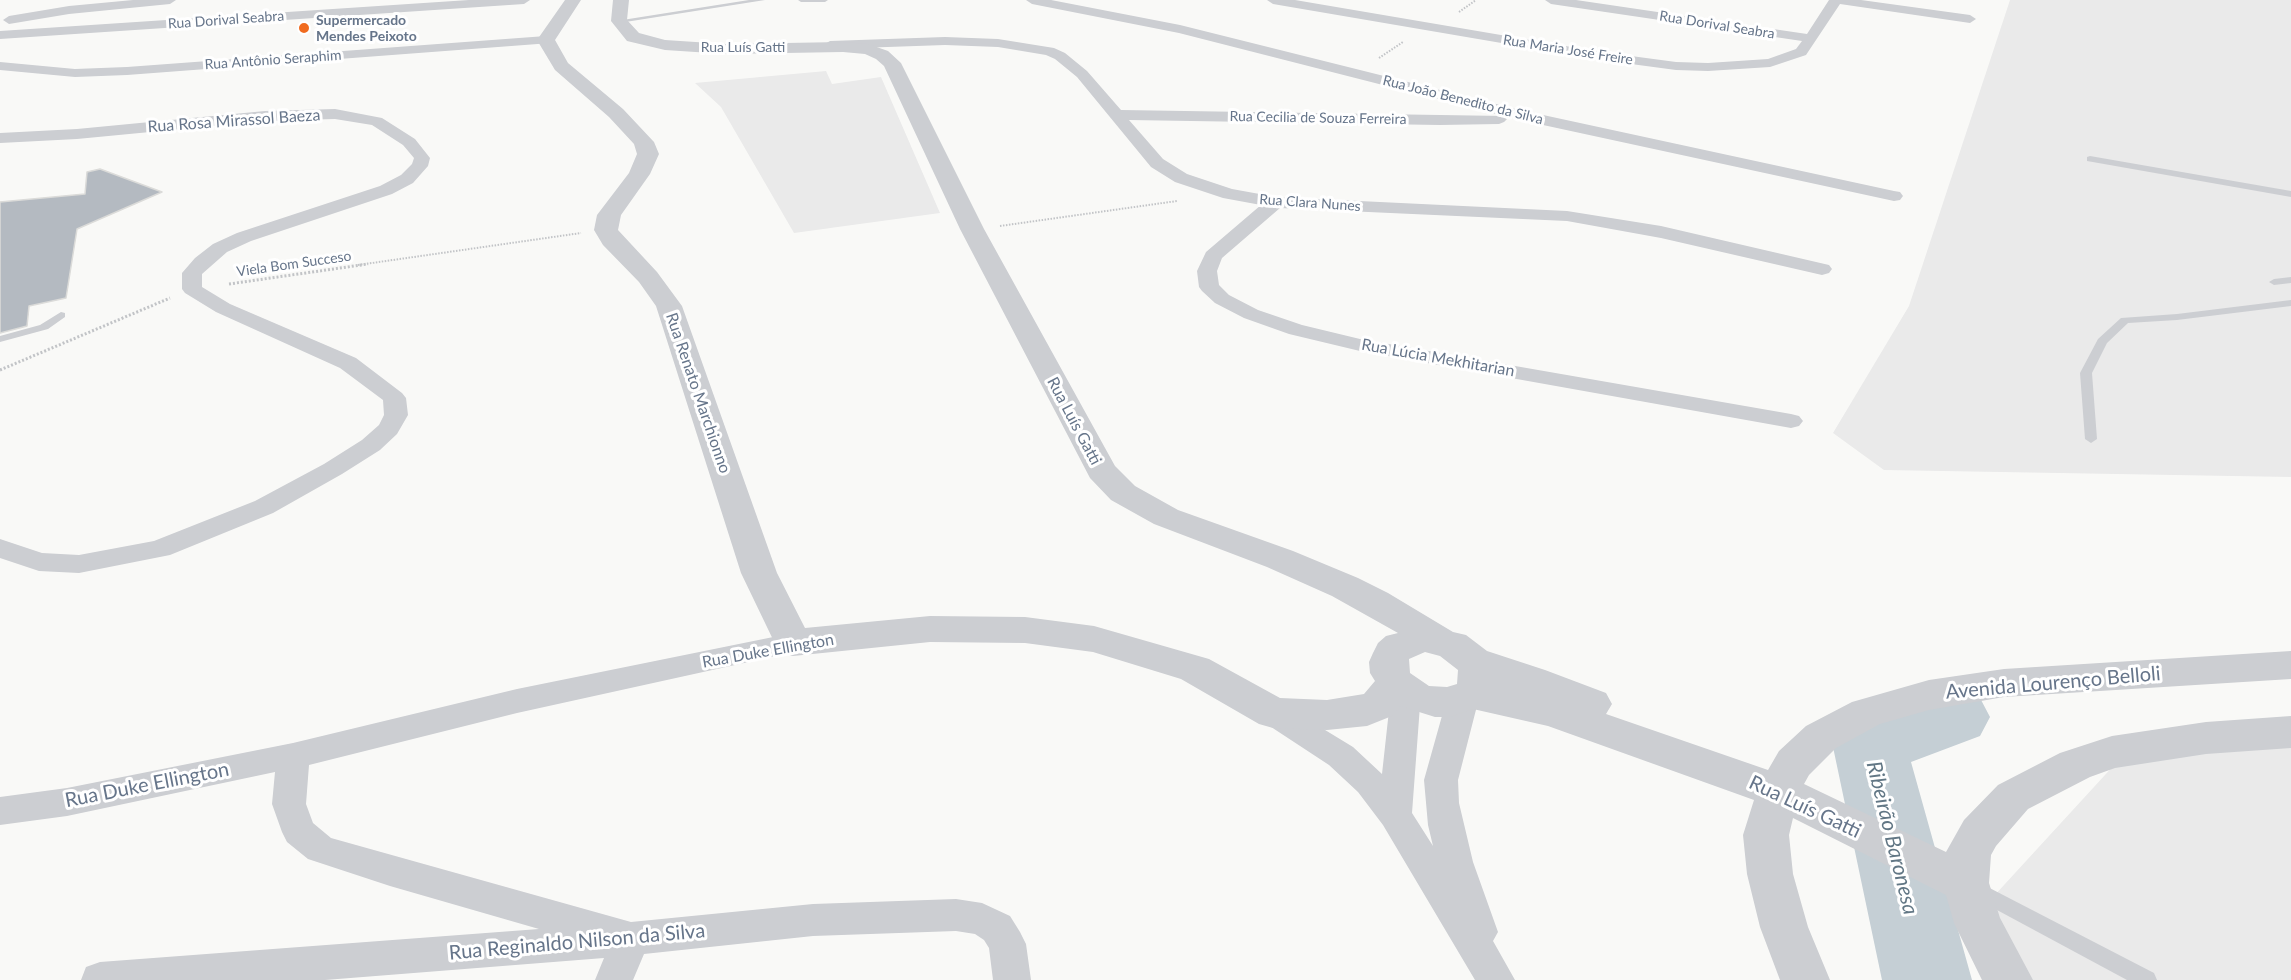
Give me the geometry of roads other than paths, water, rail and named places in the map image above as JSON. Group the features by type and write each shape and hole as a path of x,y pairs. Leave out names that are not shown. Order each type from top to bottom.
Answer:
{"street":[{"path":"0,22 69,10 170,0"},
{"path":"341,13 375,0"},
{"name":"Rua Dorival Seabra","path":"0,35 524,0"},
{"path":"546,40 573,0"},
{"path":"619,21 621,0"},
{"name":"Rua João Benedito da Silva","path":"1032,0 1180,29 1520,115 1894,196"},
{"name":"Rua Maria José Freire","path":"1273,0 1601,56 1676,66 1742,66 1770,63 1801,52 1812,39 1836,0"},
{"name":"Rua Dorival Seabra","path":"1551,0 1812,39"},
{"path":"1836,0 1970,19"},
{"name":"Rua Luís Gatti","path":"619,21 633,37 665,45 726,49 813,46 868,49 882,55 892,63 972,230 1101,471 1123,493 1166,517 1280,559 1345,587 1375,602 1439,641"},
{"name":"Rua Antônio Seraphim","path":"0,66 75,73 128,71 546,40"},
{"name":"Rua Renato Marchionno","path":"546,40 561,66 616,113 644,142 648,154 639,174 609,215 606,230 612,240 648,277 669,306 759,573 793,643"},
{"path":"892,63 895,53 903,49 945,41"},
{"name":"Rua Clara Nunes","path":"813,46 945,41 998,43 1049,51 1082,74 1157,163 1204,187 1229,194 1276,202 1567,216 1661,232 1822,269"},
{"name":"Rua Rosa Mirassol Baeza","path":"0,138 78,134 265,116 335,114 377,120 408,142 422,158 420,166 407,179 386,190 244,237 220,248 192,273 192,289 223,308 348,363 394,398 396,415 389,429 371,445 333,469 264,507 160,549 79,564 39,562 0,548"},
{"name":"Rua Cecilia de Souza Ferreira","path":"1115,115 1440,120 1497,119 1520,115"},
{"name":"Rua Lúcia Mekhitarian","path":"1276,202 1237,233 1214,256 1207,271 1209,287 1222,299 1251,314 1296,330 1360,345 1791,421"},
{"name":"Rua Duke Ellington","path":"0,812 293,756 517,701 793,643 930,629 1025,630 1094,639 1195,669 1273,713 1341,756 1370,783 1395,815 1495,978"},
{"path":"1425,639 1439,641 1458,649 1469,684 1450,702 1420,699 1401,688 1390,672 1389,662 1392,653 1400,646 1412,641 1425,639"},
{"name":"Avenida Lourenço Belloli","path":"1805,980 1784,927 1770,874 1766,835 1796,801 1794,763 1821,736 1866,713 1929,695 2004,684 2291,665"},
{"name":"Rua Luís Gatti","path":"1469,684 1708,765 1796,801 1966,883"},
{"name":"Rua Duke Ellington","path":"1469,684 1441,780 1444,825 1495,978"},
{"path":"1395,815 1401,688"},
{"name":"Rua Duke Ellington","path":"1273,713 1328,715 1367,711 1401,688"},
{"path":"2008,980 1978,923 1966,883 1968,854 1986,826 2013,797 2075,765 2112,752 2206,738 2291,732"},
{"path":"293,756 289,804 298,832 320,849 631,939 614,980"},
{"name":"Rua Reginaldo Nilson da Silva","path":"100,980 631,939 813,920 956,915 982,919 997,928 1006,944 1012,980"}],"lane":[{"path":"619,21 762,0"},
{"path":"801,0 825,0"},
{"path":"2090,159 2291,194"},
{"path":"2274,282 2291,280"},
{"path":"2091,440 2086,373 2102,341 2125,320 2177,317 2291,303"},
{"path":"0,339 44,327 61,315"},
{"path":"1966,883 2147,980"}],"waterway":[{"name":"Ribeirão Baronesa","path":"1927,980 1870,747 1954,717"}],"place":[{"name":"Supermercado Mendes Peixoto","path":"304,28"}]}
